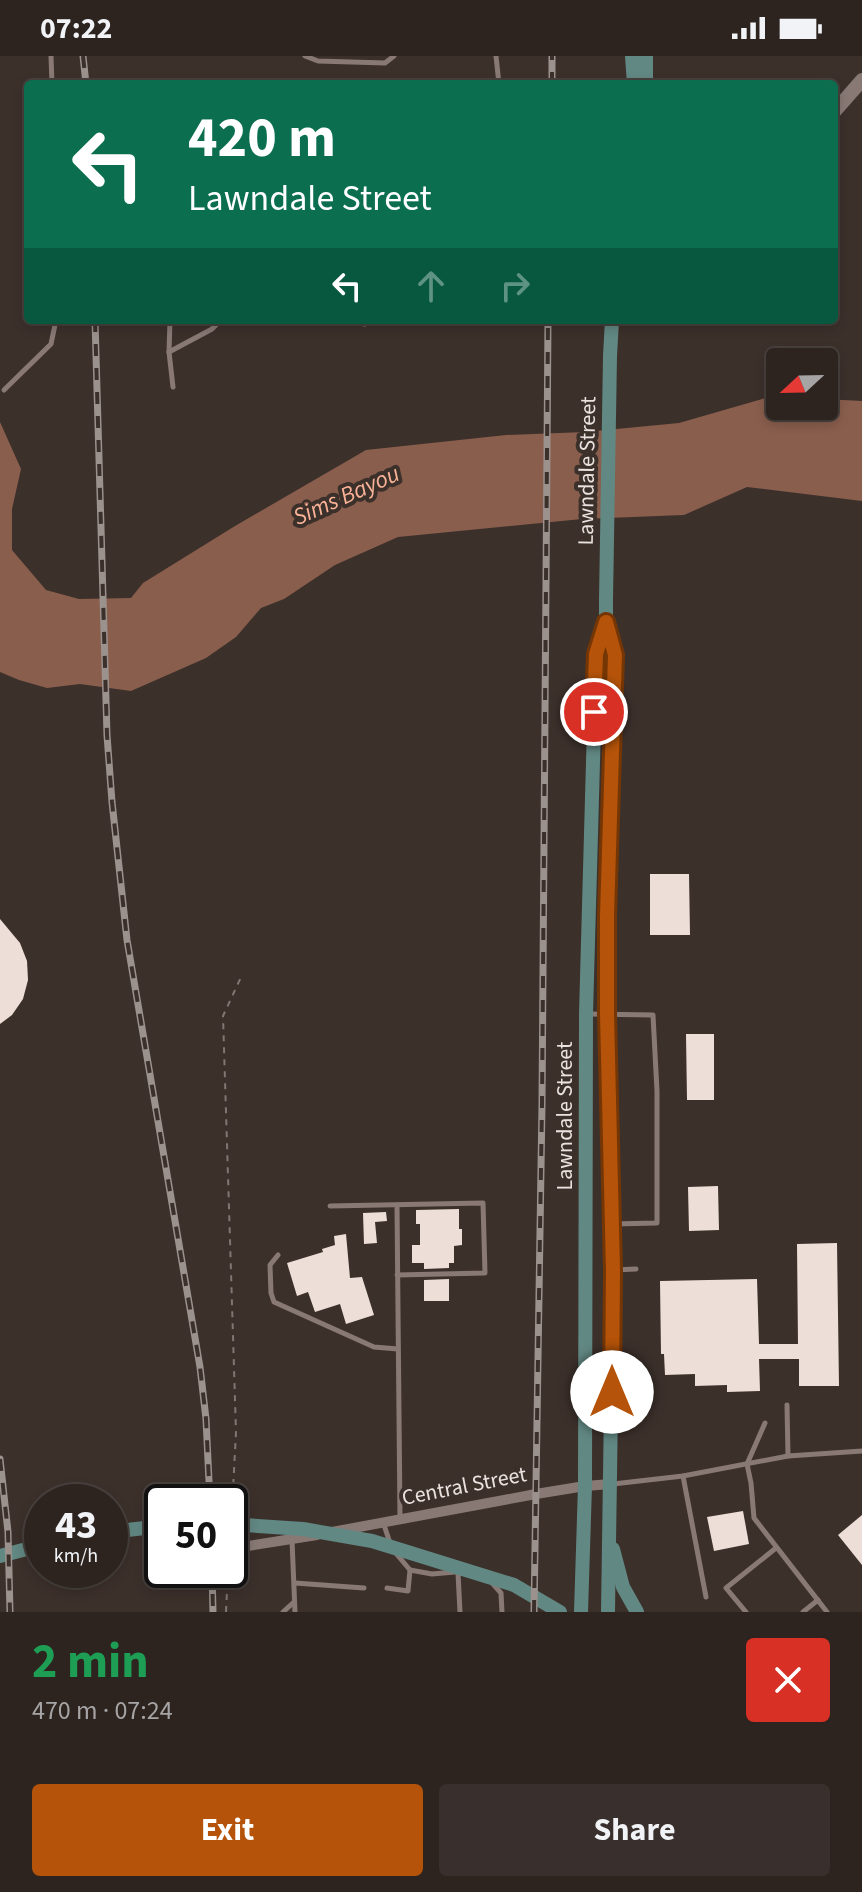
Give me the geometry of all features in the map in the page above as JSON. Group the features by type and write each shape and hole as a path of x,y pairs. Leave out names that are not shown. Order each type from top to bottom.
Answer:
{"main road":[{"path":"632,56 634,80"},
{"path":"646,56 646,80"},
{"name":"Lawndale Street","path":"608,1612 613,1270 607,916 615,655 606,622 606,600 612,324"},
{"name":"Lawndale Street","path":"581,1612 585,1486 586,1014 596,654 606,622"},
{"path":"248,1520 372,1541 514,1585 560,1612"},
{"path":"609,1533 623,1587 637,1612"},
{"path":"0,1556 24,1550"}],"street":[{"path":"838,107 862,80"},
{"name":"Central Street","path":"248,1546 585,1486 611,1484"}],"lane":[{"path":"51,56 52,80"},
{"path":"305,56 318,61 385,63 394,56"},
{"path":"496,56 499,80"},
{"path":"4,390 51,344 55,324"},
{"path":"170,324 173,387"},
{"path":"169,352 217,324"},
{"path":"586,1014 653,1015 657,1091 657,1223 611,1224"},
{"path":"330,1206 483,1203 485,1273 397,1275"},
{"path":"397,1205 400,1519"},
{"path":"278,1255 270,1265 274,1302 374,1347 398,1349"},
{"path":"613,1270 636,1269"},
{"path":"787,1405 788,1456"},
{"path":"765,1423 747,1464 754,1518 827,1612"},
{"path":"611,1484 683,1476 788,1456 862,1451"},
{"path":"683,1476 706,1597"},
{"path":"383,1522 392,1549 410,1570 487,1577 501,1593 502,1612"},
{"path":"292,1539 295,1612"},
{"path":"746,1612 726,1588 776,1548"},
{"path":"387,1588 408,1591 410,1570"},
{"path":"458,1573 460,1612"},
{"path":"295,1583 364,1588"},
{"path":"803,1612 818,1600"},
{"path":"283,1612 294,1601"}],"path":[{"path":"233,1484 236,1432 223,1016 242,975"},
{"path":"226,1612 227,1588"}],"water":[{"name":"Sims Bayou","path":"766,398 766,420 838,420 838,400 862,401 862,501 747,487 684,515 582,519 398,537 335,565 284,599 261,608 236,637 206,658 131,691 80,684 47,688 0,672 0,422 21,469 12,509 12,550 46,590 79,599 131,598 143,583 366,450 506,435 585,432 679,423"}],"building":[{"path":"650,874 689,874 690,935 650,935"},
{"path":"0,919 20,943 27,961 28,980 23,999 12,1015 0,1024"},
{"path":"686,1034 714,1034 714,1100 687,1100"},
{"path":"718,1186 719,1230 689,1231 688,1187"},
{"path":"459,1209 462,1245 454,1246 454,1263 449,1263 449,1268 424,1269 424,1263 412,1263 412,1245 420,1245 416,1210"},
{"path":"386,1212 387,1221 375,1222 377,1243 364,1244 363,1213"},
{"path":"346,1234 350,1278 362,1277 374,1315 346,1324 340,1304 315,1312 308,1292 297,1296 287,1263 323,1252 322,1249 335,1245 334,1236"},
{"path":"837,1243 839,1386 799,1386 799,1359 759,1359 760,1391 727,1392 727,1385 695,1386 695,1374 665,1375 664,1354 661,1354 660,1281 757,1279 759,1344 798,1344 797,1244"},
{"path":"449,1279 449,1301 424,1301 424,1280"},
{"path":"743,1511 749,1544 714,1551 707,1517"},
{"path":"862,1515 862,1565 838,1535"}],"railway":[{"path":"83,56 86,80"},
{"path":"552,56 552,80"},
{"path":"95,324 107,735 112,802 127,940 200,1367 209,1484"},
{"path":"534,1612 542,1105 548,324"},
{"path":"0,1459 8,1532 10,1612"},
{"path":"212,1588 213,1612"}],"route":[{"path":"594,712 596,654 606,622 615,655 607,916 612,1392"}]}
